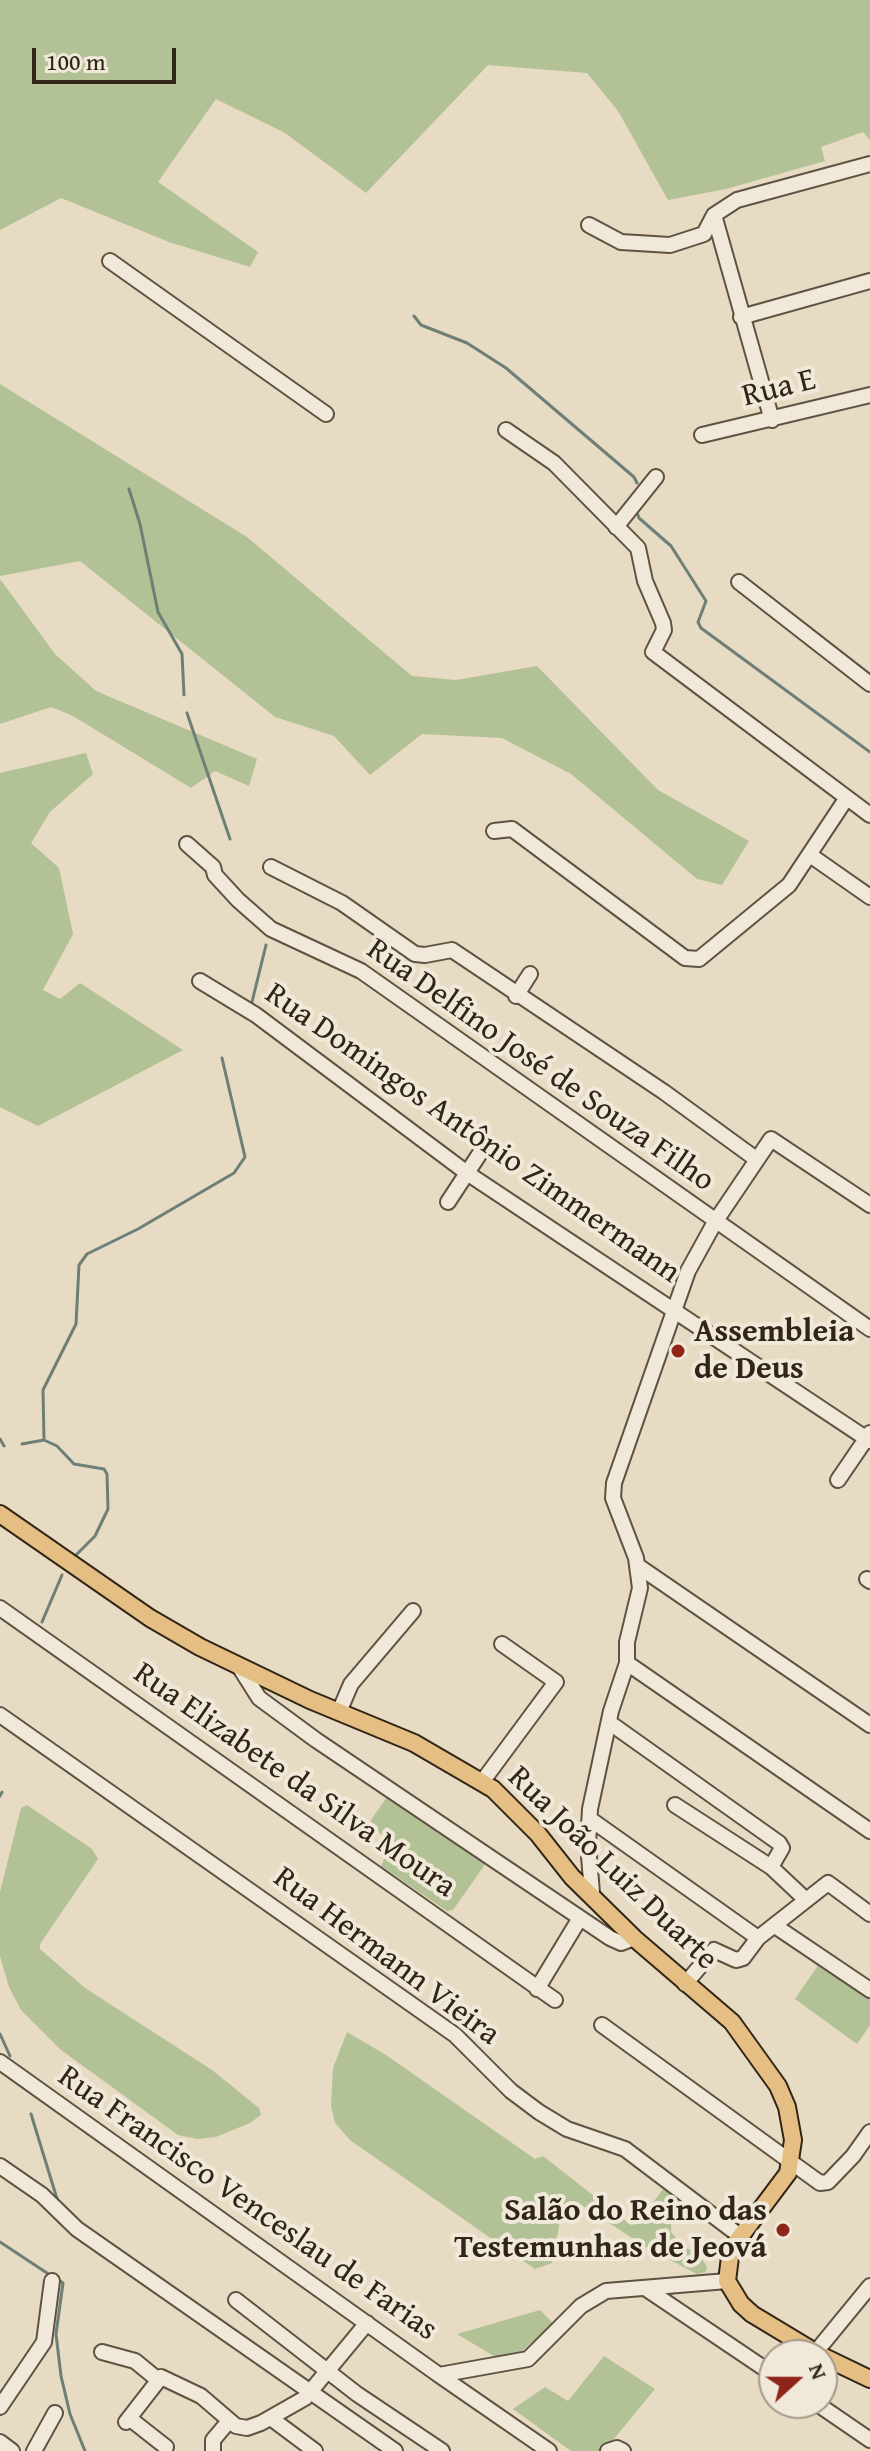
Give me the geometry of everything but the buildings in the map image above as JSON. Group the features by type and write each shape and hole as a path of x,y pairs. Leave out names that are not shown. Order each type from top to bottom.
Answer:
{"main road":[{"name":"Rua João Luiz Duarte","path":"0,1514 157,1622 240,1668 422,1747 482,1782 508,1802 572,1877 592,1893 634,1938 732,2022 767,2067 791,2122 791,2162 782,2185 740,2236 728,2258 727,2281"},
{"path":"727,2281 741,2304 752,2314 793,2339"},
{"path":"838,2364 870,2379"}],"street":[{"path":"589,225 621,242 670,245 704,234 714,215 737,200 870,164"},
{"path":"714,215 772,420"},
{"path":"110,261 326,414"},
{"path":"741,317 870,281"},
{"name":"Rua E","path":"702,435 870,395"},
{"path":"506,430 554,463 642,554 645,581 661,613 664,630 653,652 870,815"},
{"path":"616,527 656,477"},
{"path":"739,582 870,684"},
{"path":"494,831 512,829 692,959 705,956 789,885 846,799"},
{"name":"Rua Delfino José de Souza Filho","path":"187,844 213,867 215,875 238,900 271,929 361,971 870,1329"},
{"path":"810,855 870,897"},
{"path":"271,867 336,899 415,954 452,950 516,996 664,1092 756,1159"},
{"path":"516,996 530,974"},
{"name":"Rua Domingos Antônio Zimmermann","path":"200,981 256,1015 467,1173 869,1437"},
{"path":"592,1893 590,1819 610,1723 627,1663 627,1642 639,1596 638,1566 616,1508 614,1483 691,1264 715,1222 771,1139 870,1205"},
{"path":"448,1202 486,1144"},
{"path":"838,1480 869,1437"},
{"path":"638,1566 870,1725"},
{"name":"Rua Elizabete da Silva Moura","path":"0,1608 555,2000"},
{"path":"339,1712 355,1678 413,1611"},
{"path":"482,1782 556,1682 502,1644"},
{"path":"627,1663 870,1831"},
{"path":"240,1668 259,1698 580,1918 616,1942 627,1943 634,1938"},
{"name":"Rua Hermann Vieira","path":"0,1715 455,2035 511,2091 539,2112 567,2129 625,2149 740,2236"},
{"path":"610,1723 779,1843 782,1848 771,1867"},
{"path":"675,1805 771,1867 805,1899"},
{"path":"590,1819 758,1938"},
{"path":"685,1984 710,1952 716,1949 740,1959 758,1938 828,1883 870,1914"},
{"path":"537,1989 580,1918"},
{"path":"775,1926 870,1990"},
{"path":"602,2025 824,2183 853,2156 870,2132"},
{"name":"Rua Francisco Venceslau de Farias","path":"0,2062 439,2375 528,2359 581,2306 606,2291 727,2281"},
{"path":"0,2166 42,2195 77,2229 395,2451"},
{"path":"0,2407 44,2342 52,2281"},
{"path":"831,2339 870,2286"},
{"path":"645,2287 758,2364"},
{"path":"236,2300 328,2372 442,2451"},
{"path":"102,2352 135,2361 157,2379 166,2378 201,2396 229,2421 247,2428 272,2419 310,2392 367,2323"},
{"path":"439,2375 549,2451"},
{"path":"157,2379 127,2420 166,2447"},
{"path":"34,2451 57,2417"},
{"path":"838,2418 870,2440"},
{"path":"272,2419 315,2451"},
{"path":"213,2451 213,2440 229,2421"},
{"path":"0,2442 12,2451"},
{"path":"608,2451 612,2448 623,2451"}],"green space":[{"path":"0,0 870,0 870,140 863,132 821,147 825,161 726,189 668,200 618,111 587,73 488,65 366,193 285,133 216,99 158,182 258,252 250,267 169,242 61,198 0,230"},
{"path":"0,384 247,537 412,676 456,680 537,666 658,790 749,841 722,885 697,879 571,774 502,738 422,734 370,775 334,736 275,717 80,561 0,576"},
{"path":"0,579 55,654 96,691 257,759 249,786 215,771 191,788 73,716 51,707 0,724"},
{"path":"86,753 93,774 50,812 31,843 59,868 73,934 43,990 60,999 80,983 183,1050 38,1126 0,1107 0,773"},
{"path":"394,1796 485,1857 486,1863 453,1910 447,1911 381,1866 391,1843 371,1825 371,1820 387,1797"},
{"path":"27,1805 92,1849 98,1859 40,1944 40,1949 85,1988 212,2070 259,2108 261,2115 216,2137 197,2139 178,2135 61,2050 21,2010 9,1987 0,1956 0,1892 21,1808"},
{"path":"819,1964 870,1998 870,2025 857,2044 795,1999"},
{"path":"347,2032 386,2055 535,2159 543,2156 631,2225 636,2224 664,2188 672,2195 671,2232 683,2246 699,2254 707,2267 706,2272 697,2274 649,2249 580,2204 570,2205 560,2221 552,2263 535,2269 350,2140 335,2123 331,2106 333,2068"},
{"path":"540,2310 553,2323 522,2351 497,2358 457,2334"},
{"path":"604,2356 655,2389 604,2451 571,2451 513,2409 545,2387 568,2401"}],"waterway":[{"path":"414,316 421,325 467,343 506,368 634,477 637,483"},
{"path":"129,489 140,524 158,612 182,654 184,695"},
{"path":"636,510 639,518 671,546 706,601 698,622 701,628 870,752"},
{"path":"187,713 230,839"},
{"path":"251,1006 266,945"},
{"path":"44,1440 43,1390 76,1324 79,1265 87,1254 138,1229 234,1173 245,1157 222,1058"},
{"path":"0,1439 4,1446"},
{"path":"22,1444 44,1440 57,1446 74,1464 104,1469 107,1474 108,1509 95,1536 75,1556"},
{"path":"42,1622 62,1575"},
{"path":"0,1796 2,1792"},
{"path":"0,2034 10,2056"},
{"path":"31,2114 58,2202"},
{"path":"0,2242 50,2275"},
{"path":"57,2279 63,2283 56,2334 61,2376 70,2414 85,2451"}],"place":[{"name":"Assembleia de Deus","path":"678,1351"},
{"name":"Salão do Reino das Testemunhas de Jeová","path":"783,2230"}]}
